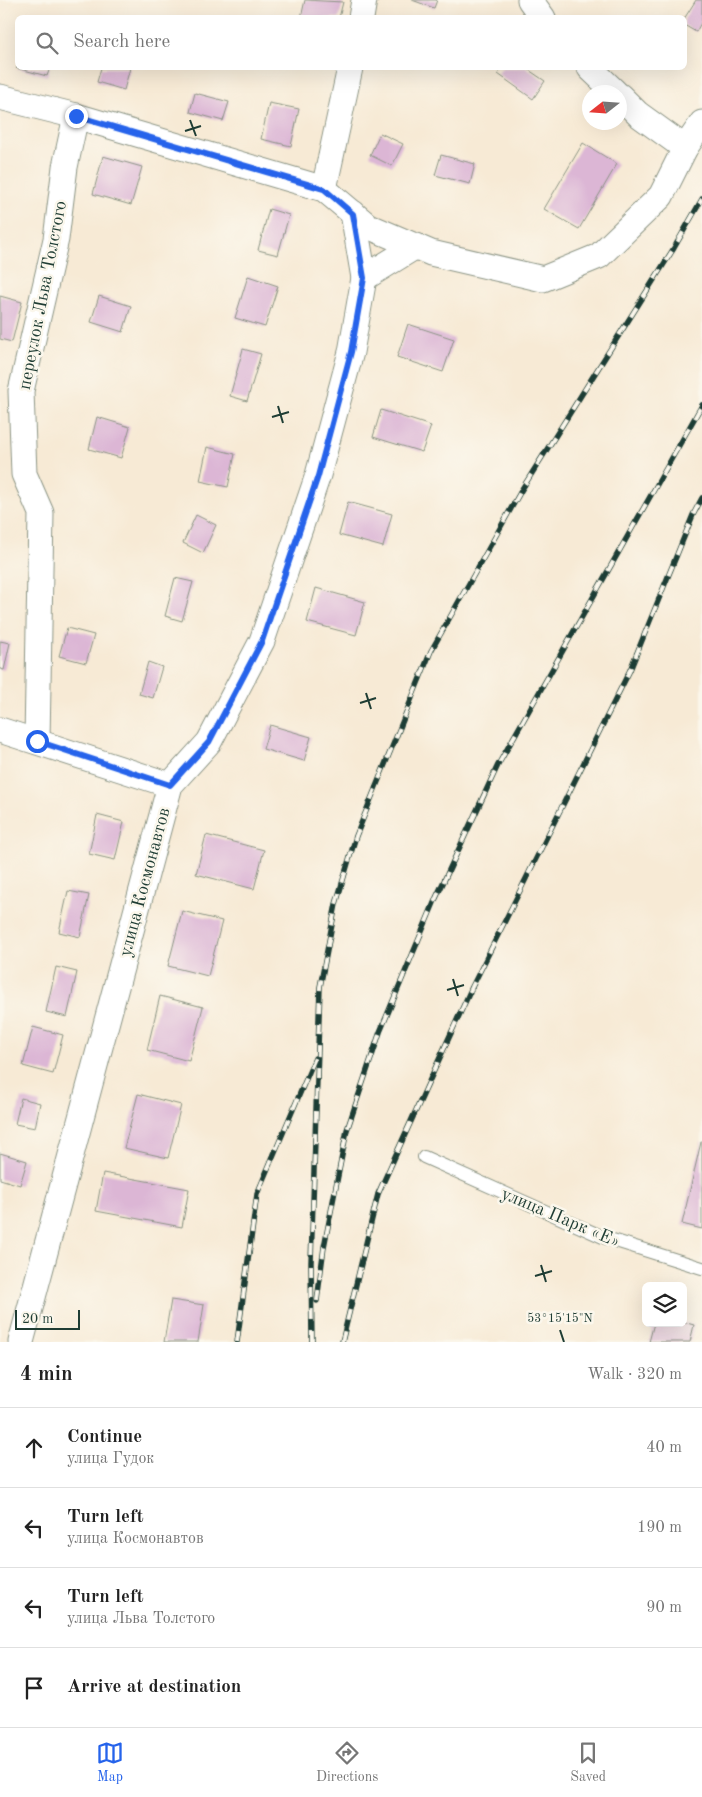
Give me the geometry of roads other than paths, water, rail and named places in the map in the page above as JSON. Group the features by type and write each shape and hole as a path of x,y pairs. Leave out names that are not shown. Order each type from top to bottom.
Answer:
{"street":[{"path":"361,15 364,0"},
{"path":"530,0 541,15"},
{"path":"324,189 350,70"},
{"path":"592,70 608,85"},
{"path":"0,97 76,116 324,189 368,226 431,253 543,279 599,256 661,196 685,148 702,123"},
{"path":"627,103 638,114 685,148"},
{"name":"переулок Льва Толстого","path":"37,741 40,513 24,474 21,391 56,239 65,167 76,116"},
{"name":"улица Космонавтов","path":"21,1342 170,785 209,742 262,641 318,476 351,352 364,278 353,214"},
{"path":"364,278 416,246"},
{"path":"0,730 170,785"}],"lane":[{"name":"улица Парк «Е»","path":"424,1157 603,1237 702,1268"}],"railway":[{"path":"312,1342 311,1263 320,987 336,904 356,836 431,651 522,489 674,248 702,199"},
{"path":"317,1301 324,1247 347,1130 380,1032 436,898 498,765 702,405"},
{"path":"342,1342 378,1194 472,987 630,670 693,515 702,498"},
{"path":"237,1342 257,1194 315,1058"}]}
